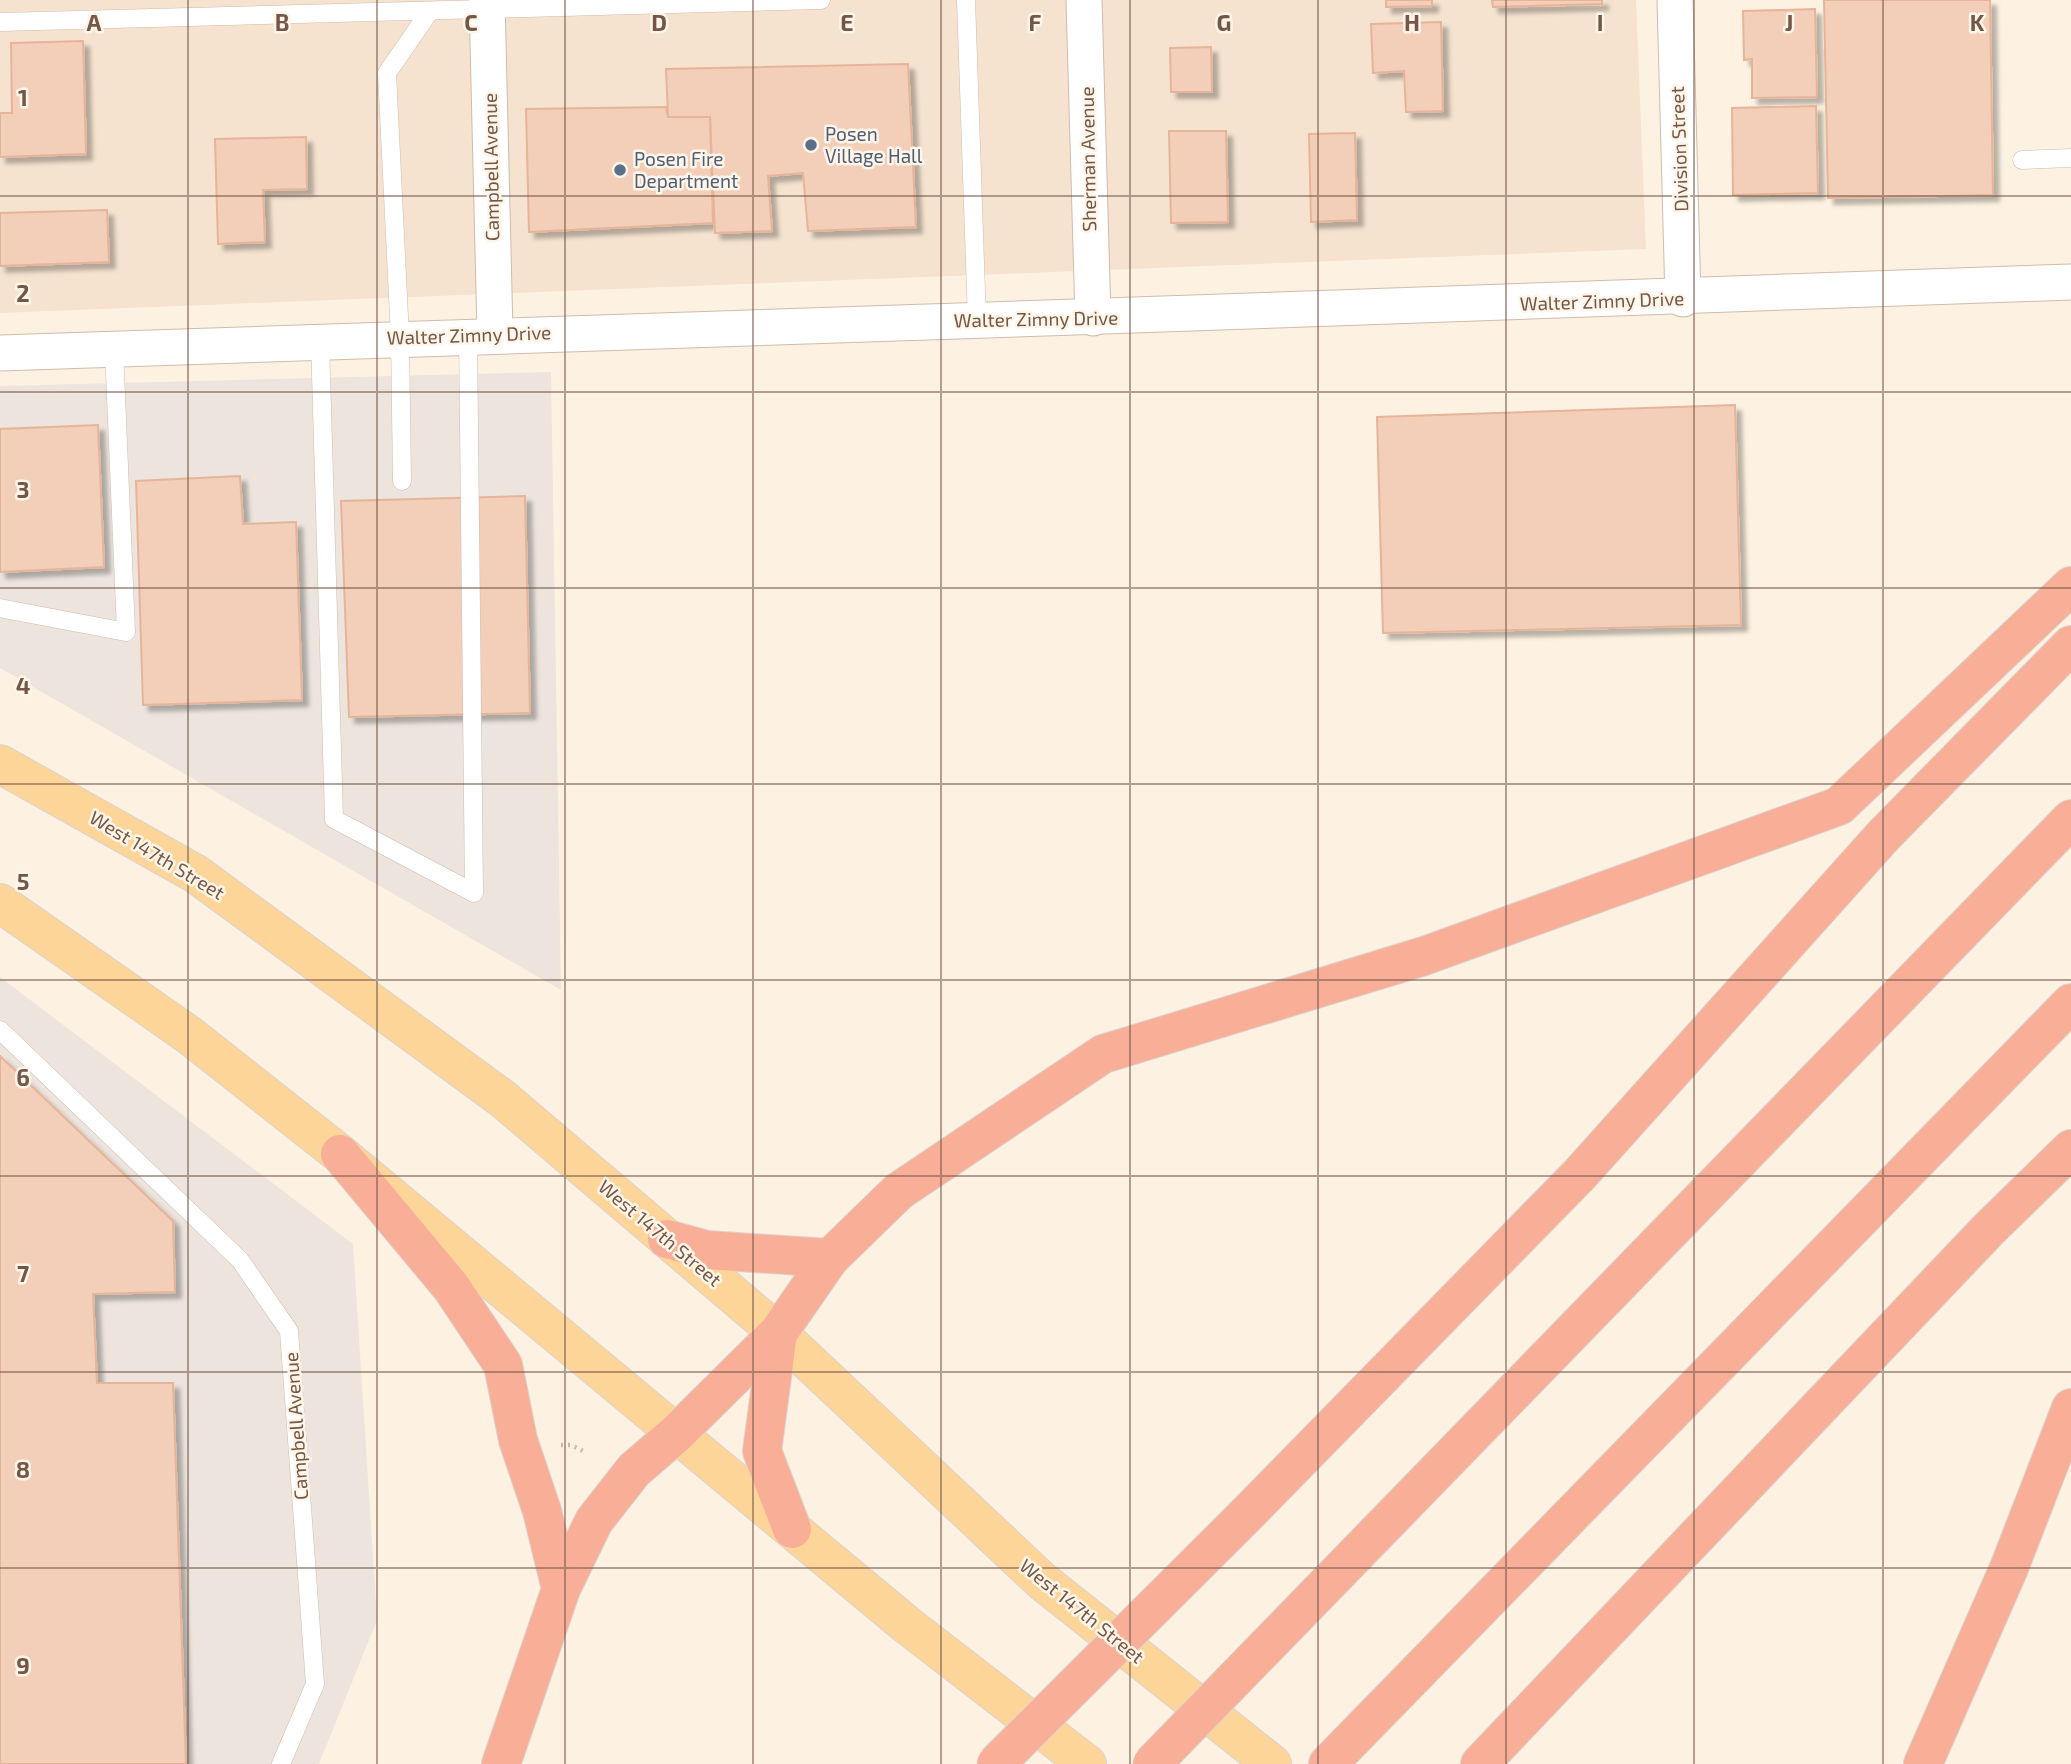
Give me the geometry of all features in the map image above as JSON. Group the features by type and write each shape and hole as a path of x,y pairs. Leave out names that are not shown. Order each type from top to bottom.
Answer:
{"highway":[{"path":"501,1764 561,1589 594,1521 634,1470 677,1433 778,1333 830,1258 899,1191 1103,1054 1423,956 1839,806 2071,586"},
{"path":"996,1764 1246,1516 1580,1174 1884,835 2071,645"},
{"path":"1152,1764 2071,819"},
{"path":"1328,1764 1395,1692 2071,1003"},
{"path":"1486,1758 1989,1229 2071,1149"},
{"path":"341,1154 451,1287 503,1365 518,1440 542,1511 561,1589"},
{"path":"667,1239 707,1250 830,1258"},
{"path":"778,1333 762,1451 792,1529"},
{"path":"1923,1764 2009,1568 2071,1408"}],"main road":[{"name":"West 147th Street","path":"0,764 196,874 503,1098 778,1333 1042,1581 1272,1764"},
{"path":"0,903 189,1035 341,1154 907,1625 1087,1764"}],"street":[{"name":"Sherman Avenue","path":"1084,0 1093,318"},
{"name":"Division Street","path":"1675,0 1682,299"},
{"name":"Campbell Avenue","path":"482,334 487,4"},
{"name":"Walter Zimny Drive","path":"0,353 482,334 1682,299 2071,282"}],"lane":[{"path":"0,22 176,9 430,11 487,4 821,0"},
{"path":"966,0 978,321"},
{"path":"402,481 400,337 387,73 430,11"},
{"path":"2022,160 2071,158"},
{"path":"320,340 334,819 474,893 482,334"},
{"path":"0,608 125,632 114,349"},
{"name":"Campbell Avenue","path":"0,1030 240,1260 289,1331 315,1685 281,1764"}],"path":[{"path":"551,1446 571,1445 587,1453"}],"shaded area":[{"path":"0,0 1636,0 1646,249 0,313"},
{"path":"551,372 561,990 0,668 0,386"},
{"path":"0,977 353,1244 377,1620 319,1764 0,1764"}],"building":[{"path":"1386,0 1432,0 1432,6 1386,7"},
{"path":"1492,0 1602,0 1602,4 1493,7"},
{"path":"1824,0 1990,0 1993,195 1828,198"},
{"path":"1815,9 1817,97 1752,98 1752,59 1744,60 1743,11"},
{"path":"1441,22 1443,111 1406,112 1404,71 1373,73 1371,24"},
{"path":"83,41 86,154 0,157 0,113 12,113 11,43"},
{"path":"1211,47 1212,92 1171,92 1170,48"},
{"name":"Posen Village Hall","path":"908,64 916,227 808,231 803,173 768,176 772,231 715,233 710,117 668,117 666,69"},
{"path":"1816,106 1818,193 1733,195 1732,108"},
{"name":"Posen Fire Department","path":"666,107 668,117 710,117 713,223 529,232 526,109"},
{"path":"1169,131 1226,131 1228,222 1171,223"},
{"path":"1355,133 1357,220 1311,222 1309,134"},
{"path":"306,137 307,189 263,190 265,242 218,244 215,139"},
{"path":"107,210 109,262 0,266 0,213"},
{"path":"1735,405 1741,625 1383,633 1377,417"},
{"path":"98,425 104,567 0,572 0,429"},
{"path":"240,476 243,524 296,522 302,700 143,705 136,481"},
{"path":"525,496 530,713 349,717 341,501"},
{"path":"0,1056 173,1221 175,1292 93,1294 97,1383 173,1383 186,1764 0,1764"}],"place":[{"name":"Posen Village Hall","path":"811,145"},
{"name":"Posen Fire Department","path":"620,170"}]}
